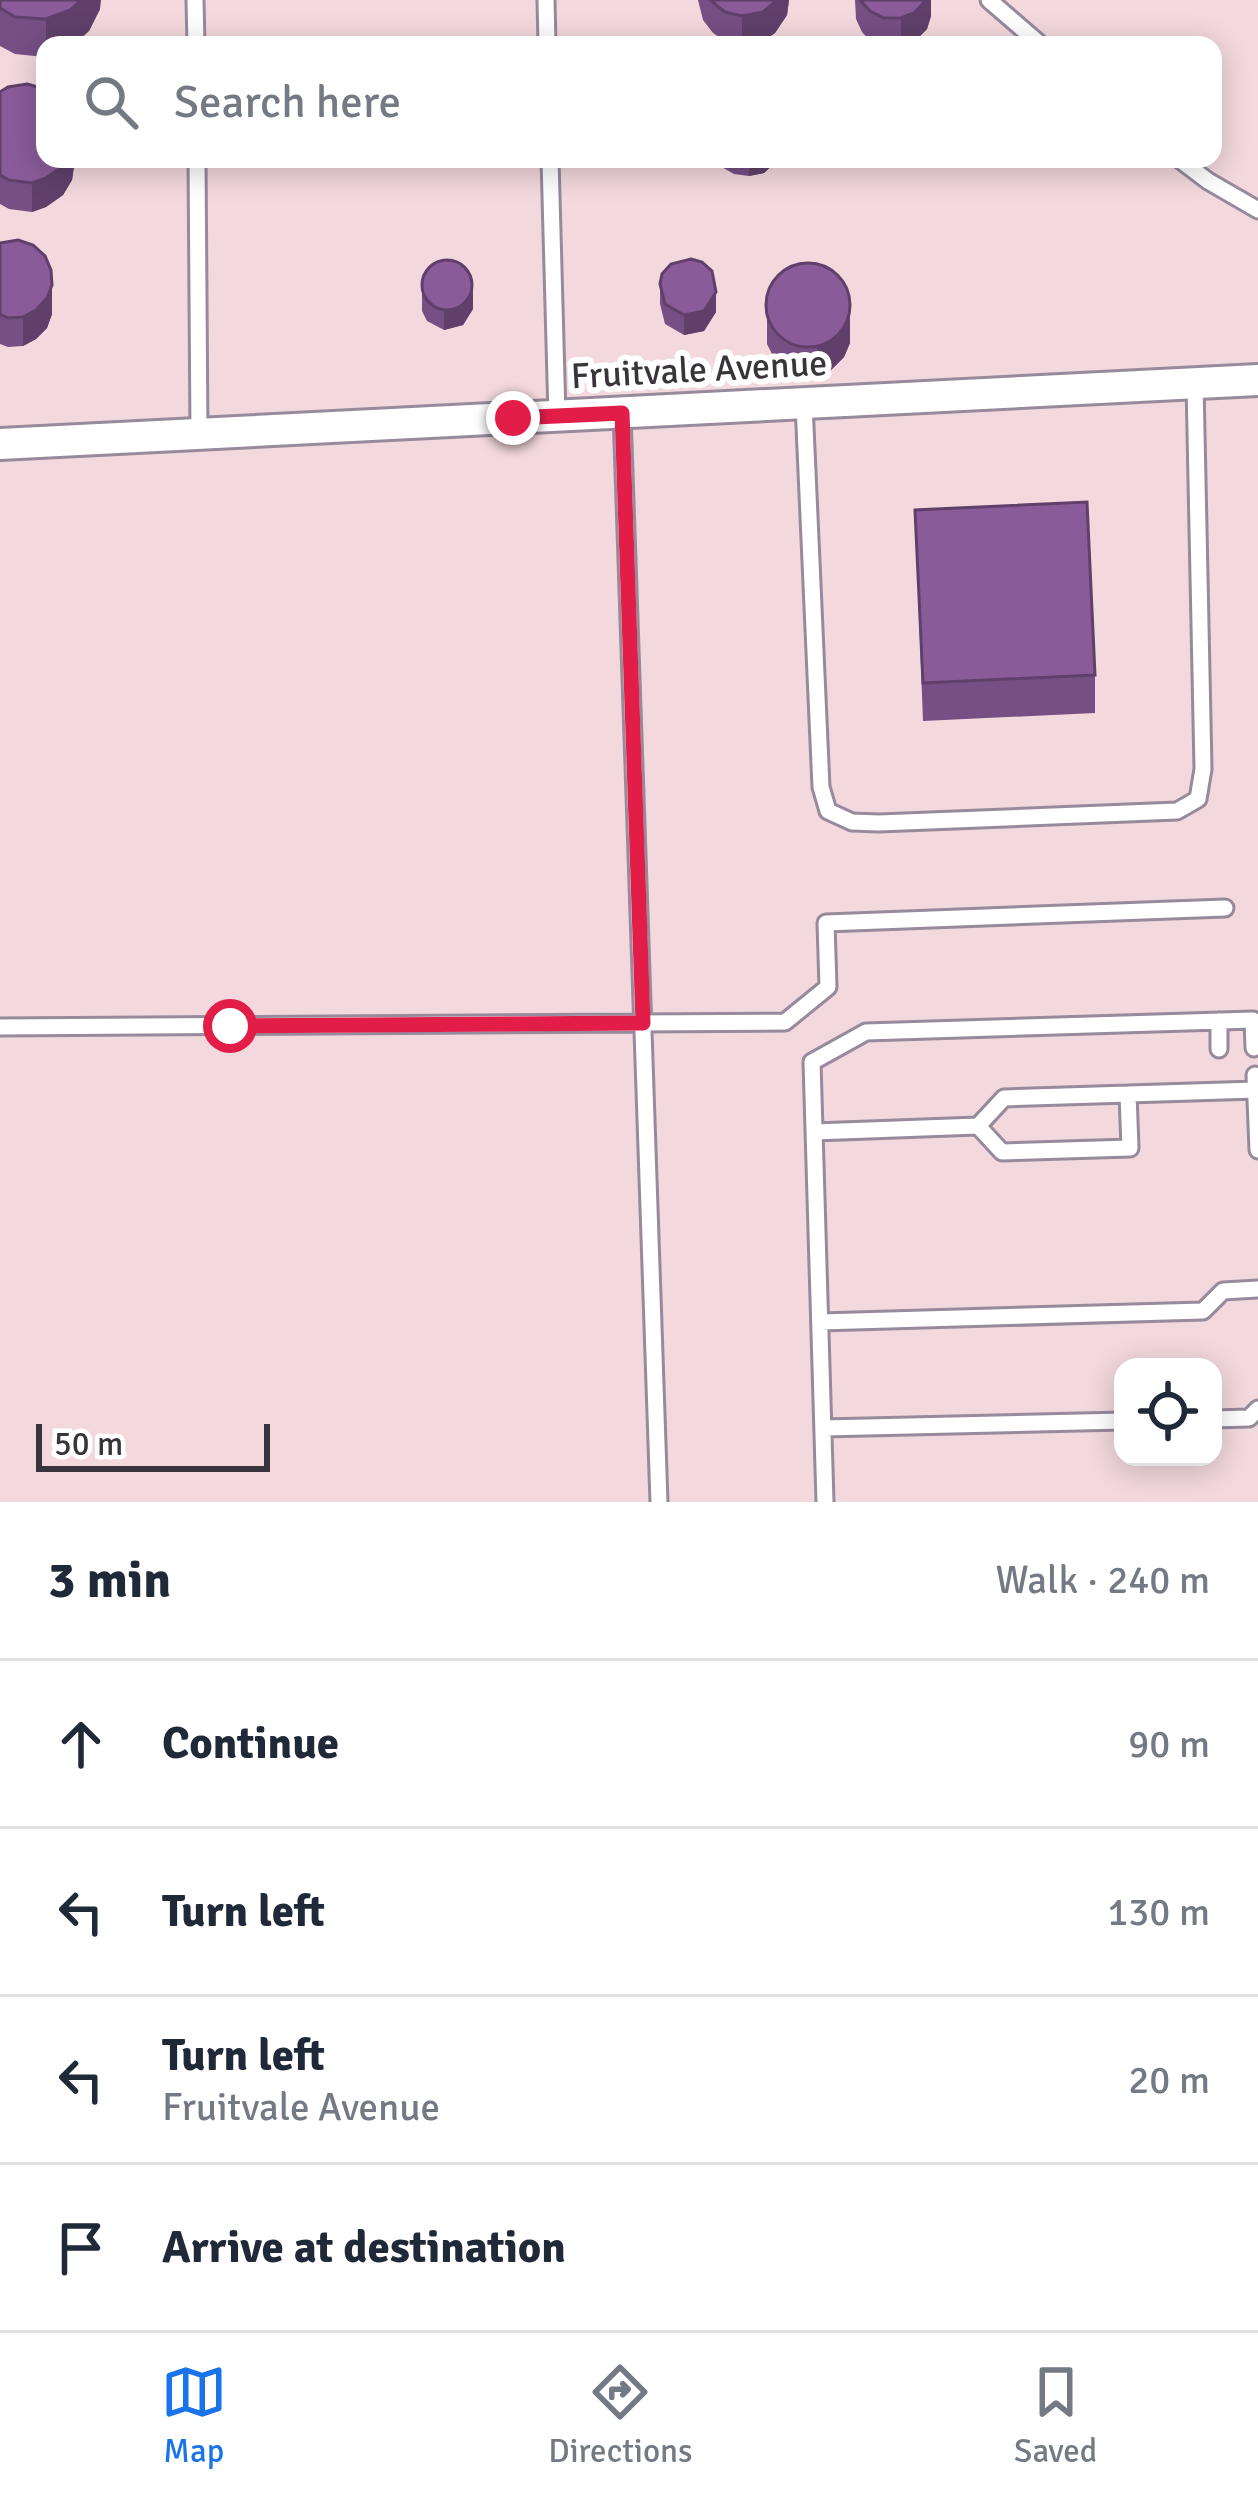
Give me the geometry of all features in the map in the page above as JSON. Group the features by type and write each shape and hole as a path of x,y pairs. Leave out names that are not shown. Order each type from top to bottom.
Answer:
{"street":[{"name":"Fruitvale Avenue","path":"0,444 1258,380"}],"lane":[{"path":"195,0 196,36"},
{"path":"546,0 547,36"},
{"path":"989,0 1031,36"},
{"path":"197,168 200,434"},
{"path":"550,168 557,416"},
{"path":"1191,168 1258,210"},
{"path":"804,404 821,787 828,811 852,822 879,823 1177,811 1198,799 1203,769 1195,384"},
{"path":"622,413 659,1502"},
{"path":"0,1028 785,1022 828,987 826,923 1226,908"},
{"path":"825,1502 812,1062 866,1032 1253,1020 1254,1048"},
{"path":"1219,1021 1220,1049"},
{"path":"814,1132 978,1126 1004,1098 1256,1083 1258,1150"},
{"path":"978,1126 1002,1152 1130,1148 1128,1094"},
{"path":"820,1322 1203,1312 1223,1291 1258,1289"},
{"path":"1222,1419 1250,1418 1258,1409"},
{"path":"823,1428 1114,1421"}],"shaded area":[{"path":"0,0 1258,0 1258,1502 0,1502"}],"building":[{"path":"0,0 81,0 46,19 15,17 0,8"},
{"path":"710,0 777,0 763,12 742,16 725,12"},
{"path":"860,0 926,0 914,13 884,18"},
{"path":"36,86 36,168 60,168 32,183 0,175 0,92 8,87"},
{"path":"18,240 45,256 52,285 36,310 8,318 0,314 0,243"},
{"path":"691,259 712,271 716,292 704,311 684,315 665,304 660,284 671,264"},
{"path":"447,260 465,267 472,285 465,303 447,310 429,303 422,285 429,267"},
{"path":"808,263 838,275 850,305 838,335 808,347 778,335 766,305 778,275"},
{"path":"1087,502 1095,675 923,683 915,510"}],"route":[{"path":"230,1026 643,1023 622,413 513,418"}]}
